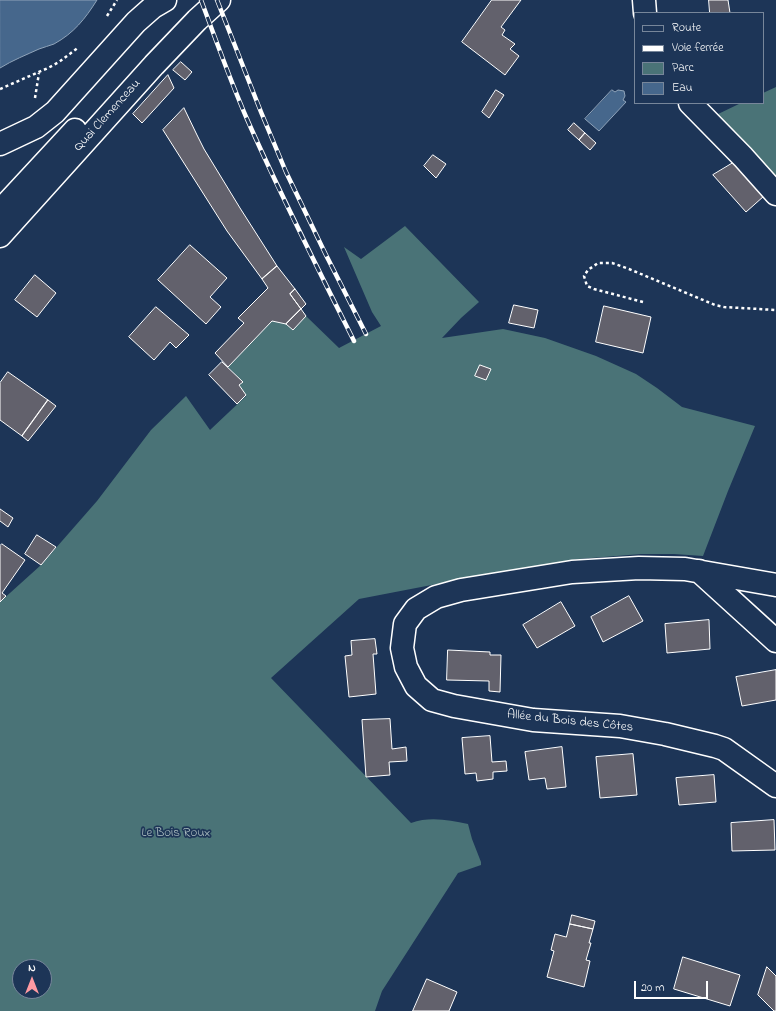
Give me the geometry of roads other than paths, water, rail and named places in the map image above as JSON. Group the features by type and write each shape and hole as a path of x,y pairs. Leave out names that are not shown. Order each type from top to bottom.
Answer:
{"street":[{"path":"0,144 36,127 55,112 136,22 165,0"},
{"path":"644,0 645,12"},
{"name":"Quai Clemenceau","path":"0,211 203,2"},
{"name":"Quai Clemenceau","path":"0,236 154,65 203,2"},
{"path":"691,104 743,157 776,194"},
{"name":"Allée du Bois des Côtes","path":"776,585 685,569 639,568 572,572 461,590 436,598 416,609 405,624 402,648 406,667 416,686 432,700 454,706 533,720 620,726 665,734 715,746 724,749 776,786"},
{"path":"698,571 776,641"}],"water":[{"path":"0,0 97,0 78,25 61,40 10,62 0,68"},
{"path":"612,90 615,92 618,90 624,91 625,96 623,100 626,102 599,131 585,119"}],"railway":[{"path":"201,0 247,119 299,230 354,341"},
{"path":"217,0 286,172 366,334"}],"park label":[{"name":"Le Bois Roux","path":"176,834"}]}
